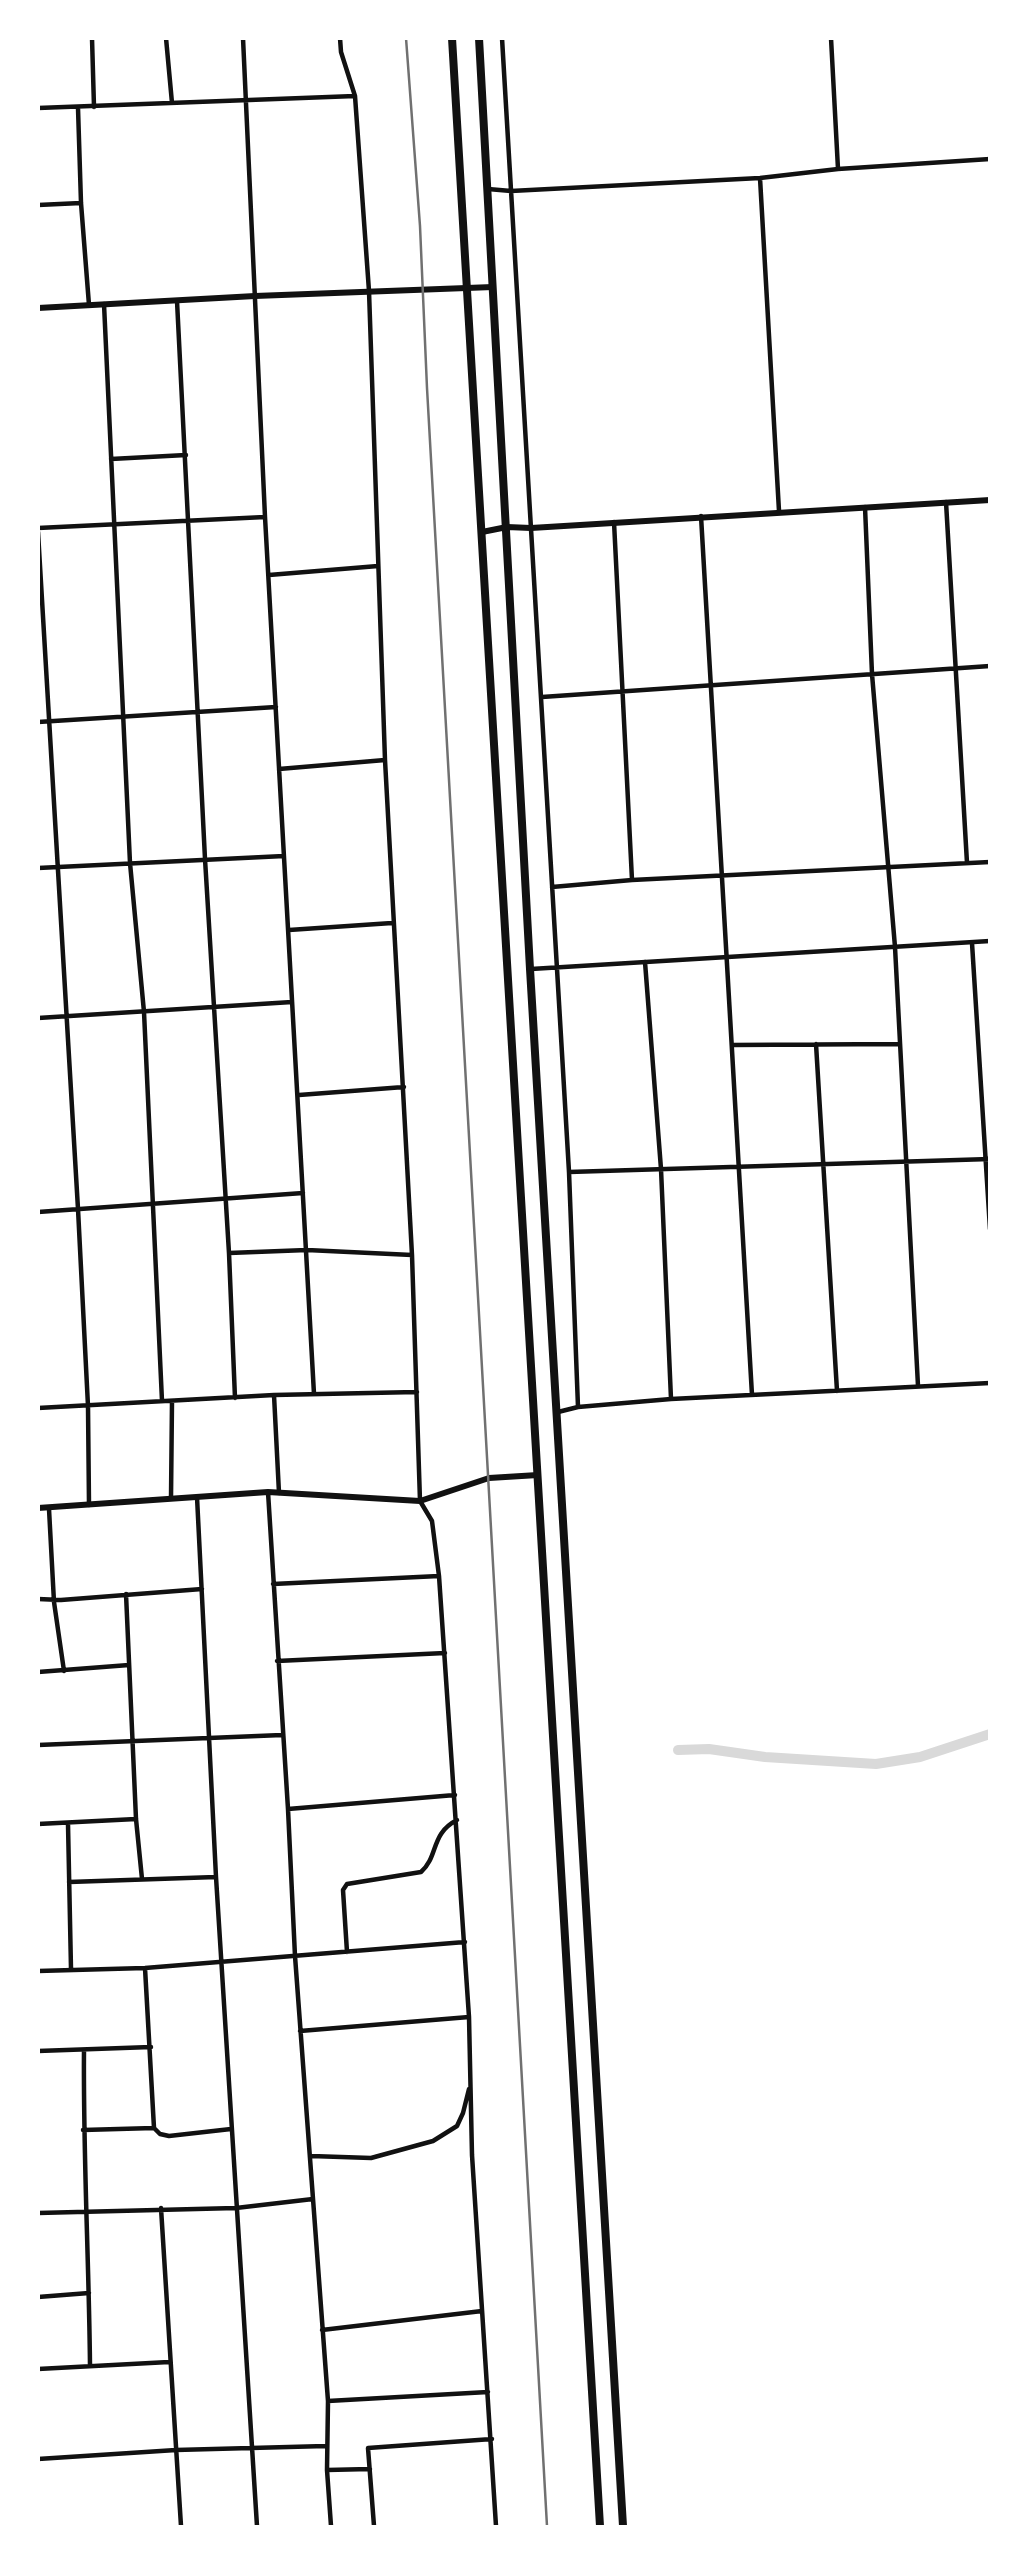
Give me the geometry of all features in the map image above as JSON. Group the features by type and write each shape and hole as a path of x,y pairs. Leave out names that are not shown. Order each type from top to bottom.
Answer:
{"highway":[{"path":"452,38 600,2526"},
{"path":"479,38 530,969 624,2526"}],"street":[{"path":"92,38 94,107"},
{"path":"166,38 172,103"},
{"path":"243,38 265,517 314,1394"},
{"path":"340,38 341,52 355,96 369,291 385,760 412,1255 420,1501 432,1521 445,1653 469,2017 482,2311 496,2526"},
{"path":"502,38 569,1172 578,1407"},
{"path":"831,38 838,169"},
{"path":"38,108 355,96"},
{"path":"78,108 89,305"},
{"path":"487,189 511,191 760,178 838,169 989,159"},
{"path":"760,178 779,512"},
{"path":"38,205 82,203"},
{"path":"38,308 466,286 493,287"},
{"path":"177,301 235,1398"},
{"path":"104,304 130,863 144,1012 162,1401"},
{"path":"111,459 186,454"},
{"path":"482,532 507,527 531,528 989,500"},
{"path":"947,502 967,863"},
{"path":"865,507 872,674 895,947 918,1386"},
{"path":"701,516 752,1395"},
{"path":"89,1505 88,1406 78,1209 38,530 265,517"},
{"path":"614,522 632,880"},
{"path":"269,575 378,566"},
{"path":"542,697 989,666"},
{"path":"38,722 276,707"},
{"path":"279,768 385,760"},
{"path":"38,868 284,856"},
{"path":"552,887 632,880 989,862"},
{"path":"289,930 392,923"},
{"path":"530,969 989,942"},
{"path":"972,943 987,1159 989,1228"},
{"path":"645,962 661,1169 671,1399"},
{"path":"38,1018 292,1002"},
{"path":"816,1044 837,1391"},
{"path":"732,1045 900,1044"},
{"path":"299,1095 404,1087"},
{"path":"569,1172 987,1159"},
{"path":"38,1212 303,1193"},
{"path":"229,1253 306,1250 412,1255"},
{"path":"558,1412 578,1407 671,1399 989,1383"},
{"path":"38,1408 274,1395 417,1392"},
{"path":"274,1395 279,1493"},
{"path":"171,1498 172,1401"},
{"path":"38,1508 268,1492 420,1501 489,1478 538,1475"},
{"path":"268,1492 295,1956 328,2401 326,2446 331,2526"},
{"path":"197,1497 216,1877 257,2526"},
{"path":"49,1509 64,1671"},
{"path":"273,1584 439,1576"},
{"path":"38,1599 202,1589"},
{"path":"126,1594 136,1819 142,1879"},
{"path":"277,1661 445,1653"},
{"path":"38,1672 129,1665"},
{"path":"38,1745 282,1735"},
{"path":"288,1809 455,1796"},
{"path":"38,1824 136,1819"},
{"path":"347,1952 343,1890 347,1884 421,1872 428,1864 442,1830 457,1820"},
{"path":"68,1824 71,1969"},
{"path":"69,1882 216,1877"},
{"path":"38,1971 145,1968 464,1942"},
{"path":"145,1968 154,2128 160,2134 169,2136 231,2129"},
{"path":"300,2031 469,2017"},
{"path":"38,2051 151,2047"},
{"path":"84,2050 83,2130 89,2367"},
{"path":"311,2156 371,2158 433,2141 457,2126 471,2085"},
{"path":"83,2130 154,2128"},
{"path":"38,2213 236,2208 313,2199"},
{"path":"162,2208 169,2362 181,2526"},
{"path":"38,2297 89,2292"},
{"path":"322,2330 482,2311"},
{"path":"38,2369 169,2362"},
{"path":"328,2401 488,2392"},
{"path":"374,2526 368,2448 492,2438"},
{"path":"38,2459 176,2450 326,2446"},
{"path":"327,2470 370,2469"}],"waterway":[{"path":"678,1750 709,1749 765,1757 876,1764 920,1757 990,1734"}],"railway":[{"path":"406,38 420,226 547,2526"}]}
